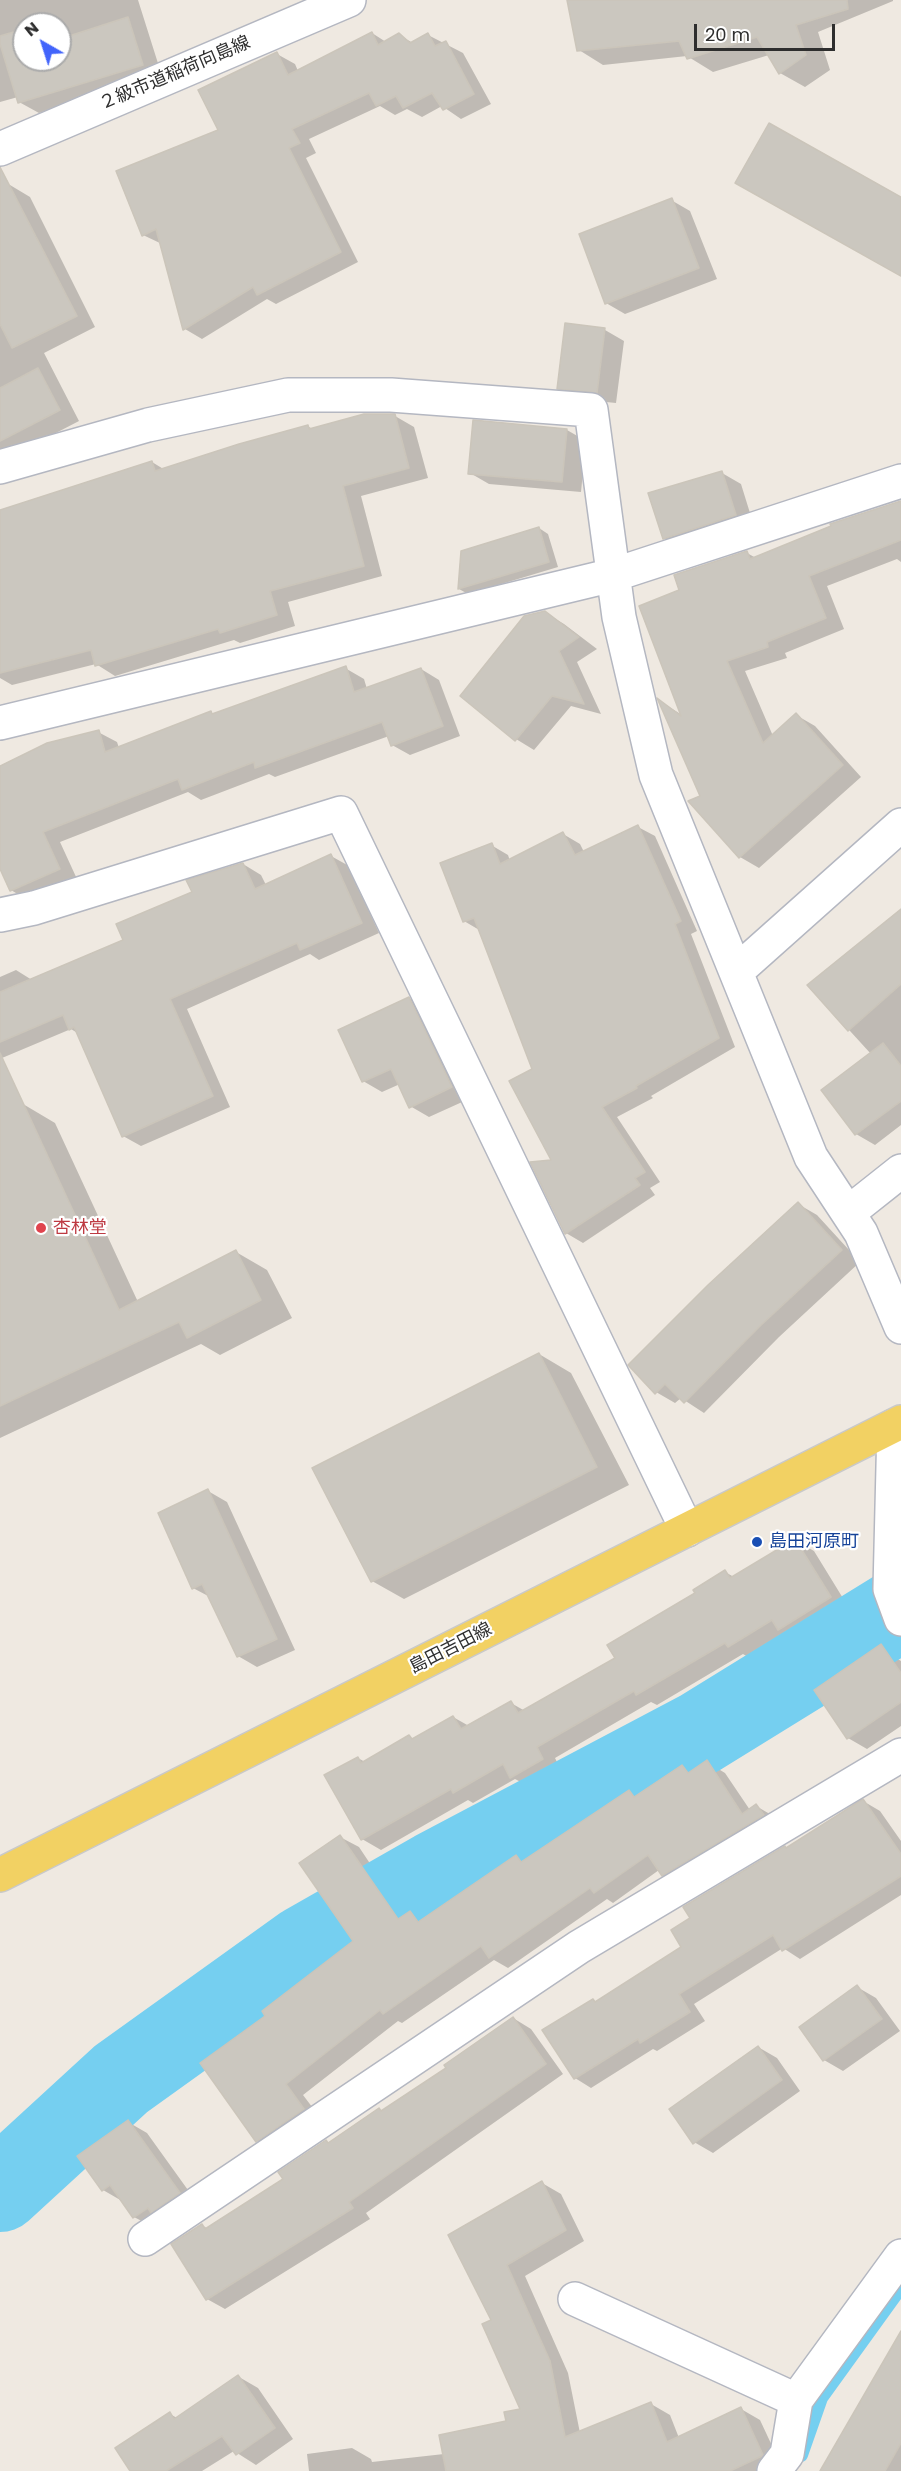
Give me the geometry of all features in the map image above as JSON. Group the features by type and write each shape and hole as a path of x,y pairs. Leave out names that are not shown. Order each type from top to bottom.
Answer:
{"main road":[{"name":"島田吉田線","path":"0,1875 897,1424"}],"street":[{"name":"２級市道稲荷向島線","path":"0,149 349,0"},
{"path":"0,467 148,425 288,395 391,395 591,410 619,617 656,775 811,1157 861,1233 901,1327"},
{"path":"0,723 613,575 901,481"},
{"path":"0,915 34,908 341,813 687,1530"},
{"path":"736,972 901,825"},
{"path":"848,1214 901,1171"},
{"path":"897,1424 890,1589 901,1619"},
{"path":"145,2239 579,1947 898,1763"},
{"path":"774,2471 787,2454 796,2400 901,2256"},
{"path":"575,2299 796,2400"}],"building":[{"path":"567,0 847,0 848,9 796,25 806,55 779,74 757,37 687,59 679,41 577,51"},
{"path":"128,17 143,65 18,103 0,44 0,36 12,32 12,72 72,72 72,35"},
{"path":"372,32 378,45 399,33 410,43 428,33 435,46 446,41 474,94 443,110 432,93 403,108 396,96 376,106 369,93 292,129 300,143 289,148 341,252 257,295 253,287 183,330 156,229 142,236 116,171 218,130 198,90 277,52 288,75"},
{"path":"769,123 901,197 901,276 735,183"},
{"path":"0,167 77,316 12,348 0,324"},
{"path":"672,198 699,268 605,304 579,234"},
{"path":"565,323 605,328 597,393 557,389"},
{"path":"38,368 60,410 0,441 0,388"},
{"path":"364,414 395,414 409,468 343,486 364,566 270,591 277,615 220,633 218,629 95,666 91,650 0,673 0,510 152,461 155,471 308,425 309,429"},
{"path":"473,420 567,429 562,482 468,474"},
{"path":"722,471 736,515 663,539 648,493"},
{"path":"901,501 901,540 809,576 826,618 767,642 768,647 727,661 763,743 796,713 843,765 739,858 688,801 700,796 657,698 681,716 639,606 679,590 674,575 747,551 750,559 831,526 830,524"},
{"path":"539,527 549,562 458,589 461,551"},
{"path":"545,611 579,637 559,651 584,704 552,696 515,741 460,696 524,616"},
{"path":"346,666 354,692 421,668 443,726 391,746 382,722 255,768 254,762 182,790 178,779 43,832 60,869 10,891 0,869 0,766 47,743 99,730 105,752 211,711 212,714"},
{"path":"638,825 681,921 675,924 719,1038 602,1107 645,1172 635,1178 640,1185 565,1234 530,1162 551,1160 509,1081 532,1069 474,918 463,922 440,863 492,843 500,864 563,832 575,855"},
{"path":"331,854 362,923 300,950 297,943 170,999 213,1096 122,1137 74,1027 69,1030 63,1015 0,1042 0,992 123,940 116,924 192,892 186,880 243,863 255,889"},
{"path":"901,909 901,984 848,1031 807,985"},
{"path":"409,997 452,1087 409,1108 391,1069 362,1082 338,1030"},
{"path":"883,1043 901,1066 901,1101 855,1135 821,1090"},
{"name":"杏林堂","path":"0,1053 119,1310 236,1250 261,1300 187,1338 179,1322 0,1406"},
{"path":"798,1202 842,1250 760,1326 684,1403 665,1384 655,1394 628,1365 708,1285"},
{"path":"539,1353 597,1467 371,1582 312,1468"},
{"path":"208,1489 277,1639 237,1657 202,1584 192,1589 158,1513"},
{"path":"795,1539 831,1597 778,1630 772,1620 728,1647 725,1643 636,1695 634,1691 537,1747 543,1759 510,1778 503,1764 453,1793 451,1789 361,1840 324,1775 358,1757 361,1763 409,1735 412,1739 453,1716 461,1729 511,1701 518,1713 615,1658 607,1645 695,1593 693,1590 725,1570 730,1578"},
{"path":"881,1644 901,1673 901,1702 847,1739 814,1690"},
{"path":"707,1760 742,1814 756,1804 764,1815 662,1876 648,1855 594,1893 590,1888 489,1958 481,1946 383,2014 380,2010 286,2084 304,2109 256,2142 200,2063 265,2016 262,2011 353,1941 299,1863 340,1835 398,1919 410,1911 418,1922 516,1855 521,1862 629,1790 634,1797 682,1765 688,1773"},
{"path":"863,1799 901,1854 901,1876 782,1951 773,1935 679,1994 690,2012 640,2043 638,2039 574,2079 542,2030 593,1999 595,2002 681,1947 671,1930 690,1918 683,1907 785,1846 786,1848"},
{"path":"857,1985 882,2019 823,2061 799,2027"},
{"path":"513,2017 546,2064 349,2202 353,2208 206,2300 171,2244 202,2224 205,2229 283,2179 278,2172 326,2140 328,2143 379,2108 381,2111 446,2068 444,2065"},
{"path":"758,2046 782,2080 693,2144 669,2109"},
{"path":"128,2120 180,2193 151,2213 148,2208 133,2218 110,2185 102,2191 77,2156"},
{"path":"542,2181 566,2230 507,2265 550,2361 565,2437 651,2402 667,2442 741,2407 762,2456 730,2471 446,2471 439,2435 506,2421 504,2412 520,2409 482,2324 491,2320 448,2235"},
{"path":"901,2331 901,2443 885,2471 820,2471"},
{"path":"238,2375 275,2428 236,2455 222,2436 166,2471 130,2471 115,2448 170,2412 174,2419"}],"waterway":[{"path":"0,2190 121,2079 305,1947 435,1873 700,1733 901,1609"},
{"path":"801,2455 821,2398 901,2287"}],"place":[{"name":"杏林堂","path":"41,1228"},
{"name":"島田河原町","path":"757,1542"}]}
